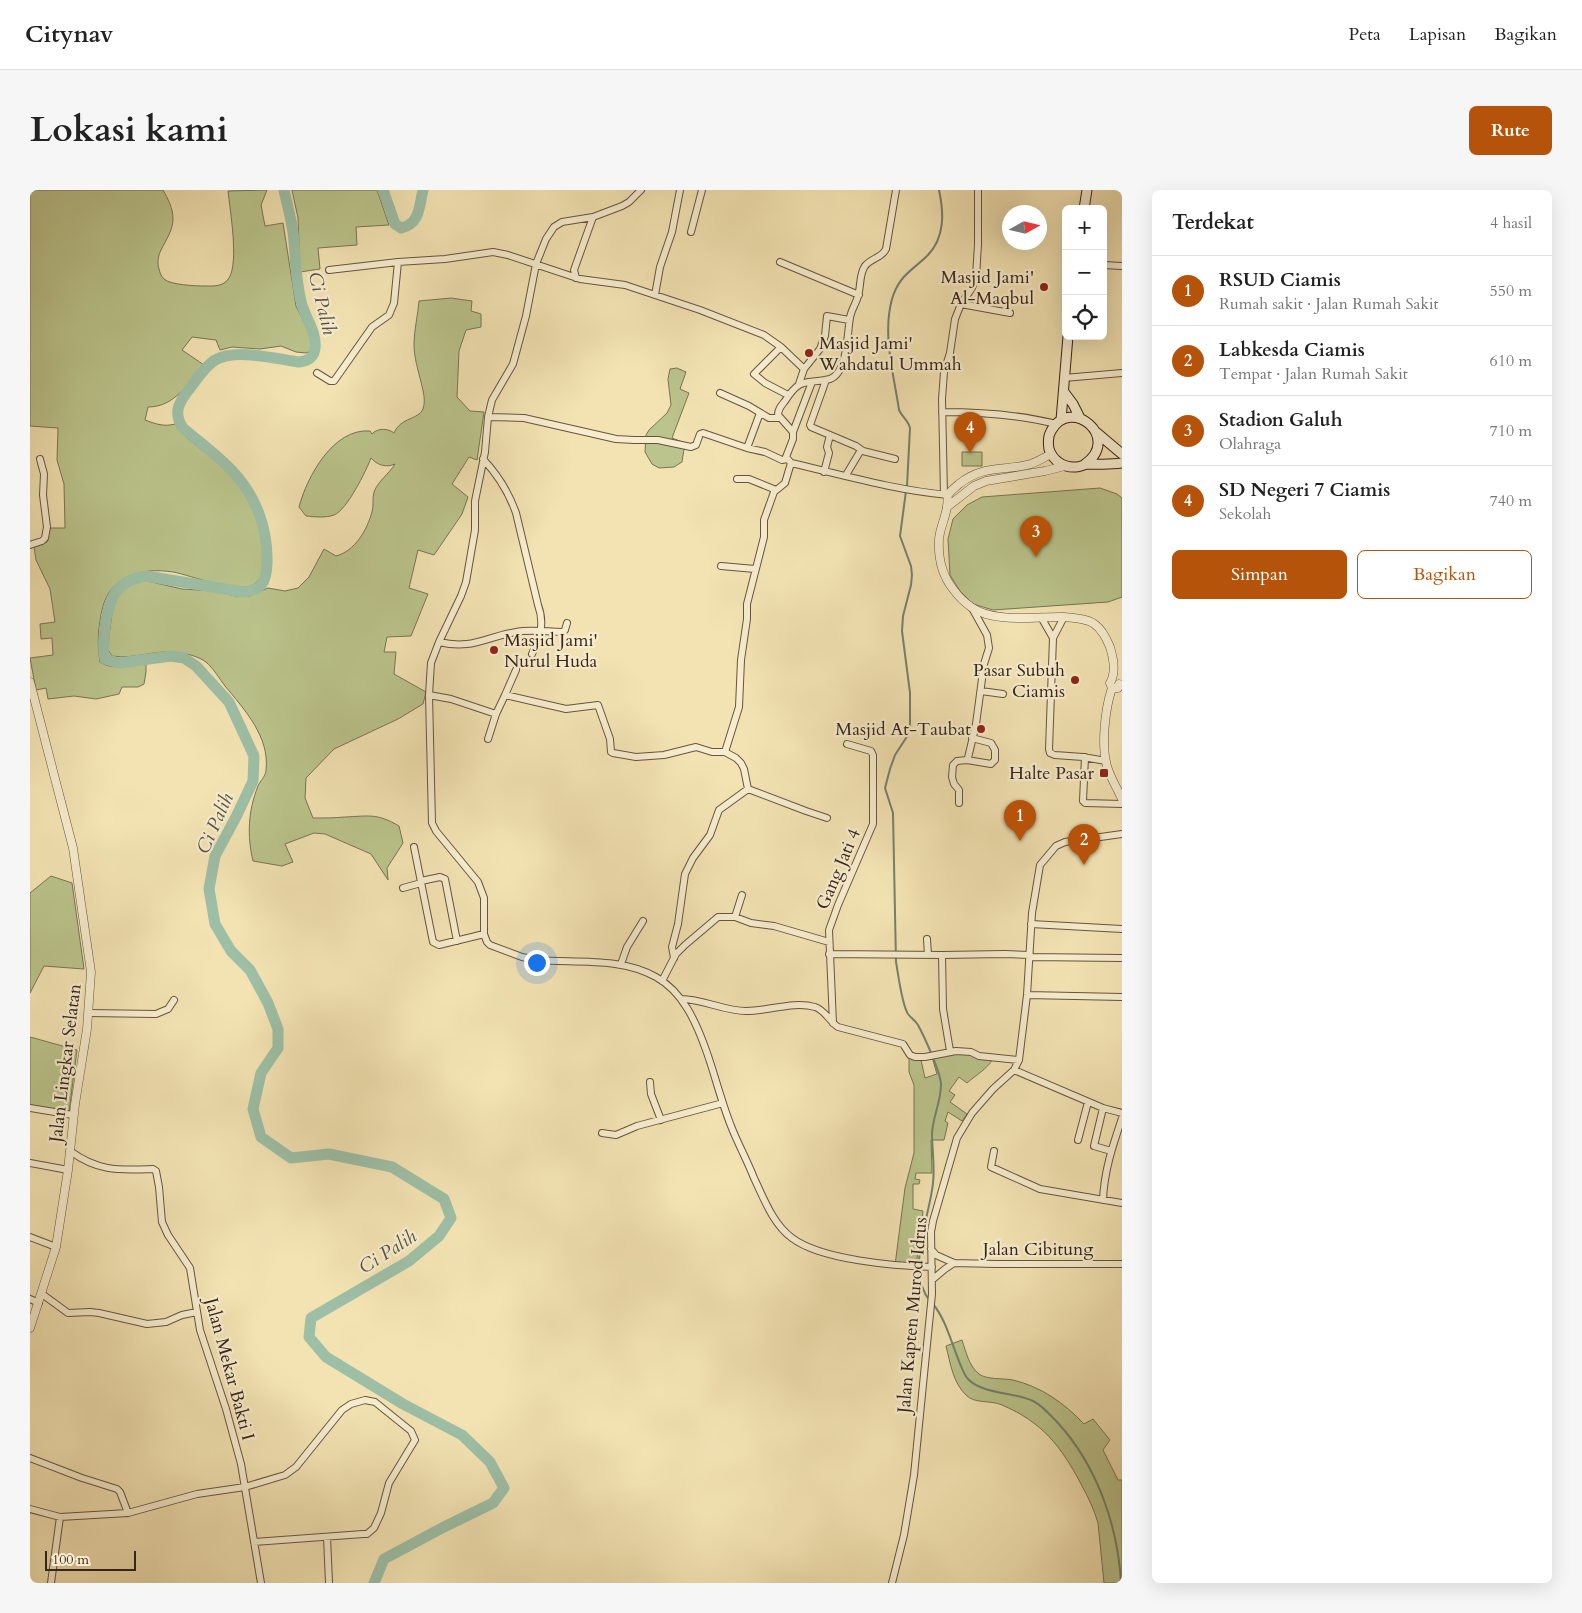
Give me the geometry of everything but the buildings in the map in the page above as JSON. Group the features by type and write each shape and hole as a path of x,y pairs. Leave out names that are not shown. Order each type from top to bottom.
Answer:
{"main road":[{"path":"1085,205 1087,190"},
{"path":"1059,422 1064,392 1068,340"},
{"path":"1064,392 1080,418"},
{"path":"1122,454 1096,432 1088,422 1080,418 1070,417 1059,422 1052,429 1048,441 1051,454 1059,463 1065,466 1075,467 1085,464 1122,463"},
{"path":"1085,464 1093,458 1097,448 1096,432"}],"street":[{"path":"641,190 622,206 593,216 562,222 554,227 546,239 536,264 526,316 513,364 492,400 488,417 475,501 475,530 466,582 431,663 429,696 431,819 436,831 478,882 484,898 484,934 490,945 522,957 537,960 621,964 662,981 681,999 704,1043 739,1146 766,1204 784,1231 800,1243 819,1251 869,1261 932,1268"},
{"path":"655,295 660,267 672,232 680,190"},
{"path":"690,232 702,190"},
{"path":"798,384 834,378 838,372 849,338 849,320 858,295 862,274 866,265 881,256 886,249 896,190"},
{"path":"978,190 976,276 972,288 961,304 955,319 950,353 944,372 942,412 947,507 938,549 940,564 947,582 959,596 972,608 986,614 1004,618 1064,617 1087,620 1101,629 1111,652 1118,682 1110,683 1112,688 1106,721 1106,761 1122,798"},
{"path":"576,278 574,270 593,216"},
{"path":"329,270 445,259 493,252 508,255 576,278 625,285 764,335 781,347 804,369"},
{"path":"317,373 330,381 334,381 372,327 389,315 394,303 398,262"},
{"path":"780,262 858,295"},
{"path":"1107,265 1122,266"},
{"path":"961,304 1010,313"},
{"path":"793,432 779,418 778,411 798,384 804,369 820,349 825,336 827,316 849,320"},
{"path":"781,347 754,374 765,383 788,395"},
{"path":"1064,378 1122,373"},
{"path":"810,425 826,380"},
{"path":"725,752 739,707 741,660 747,619 746,604 764,537 764,520 776,490 785,483 789,461 787,454 793,439 793,432 812,382"},
{"path":"720,392 769,418 779,418"},
{"path":"747,448 760,412"},
{"path":"942,412 978,413 1059,422"},
{"path":"488,417 524,418 616,439 658,440 691,447 696,445 700,434 705,433 747,448 765,452 782,460 824,472 846,475 899,489 946,495 961,483 982,471 1026,465 1039,461 1051,454"},
{"path":"798,419 861,450 895,459"},
{"path":"824,472 829,453 827,447 830,435"},
{"path":"846,475 861,450"},
{"path":"30,545 42,542 47,534 44,474 40,458"},
{"path":"483,459 492,468 511,498 538,606 543,619 541,632 532,654"},
{"path":"947,507 962,494 986,480 1045,472 1065,466"},
{"path":"982,471 986,480"},
{"path":"736,479 749,479 776,490"},
{"path":"721,566 755,569"},
{"path":"967,760 981,691 984,664 989,648 989,641 972,608"},
{"path":"1041,617 1052,638"},
{"path":"1064,617 1052,638 1050,753 1106,761"},
{"path":"439,642 461,645 481,642 517,631 563,632 567,623"},
{"path":"488,739 496,714 516,670"},
{"name":"Jalan Lingkar Selatan","path":"30,682 32,698 73,848 91,972 88,1013 56,1247 30,1328"},
{"path":"981,691 1003,694"},
{"path":"505,695 566,709 598,705 610,739 611,752 616,754 636,757 664,755 696,747 712,752 731,754 741,763 744,769 748,789 827,818"},
{"path":"429,696 451,699 496,714"},
{"path":"959,802 959,790 952,781 953,765 957,761 967,760 991,764 995,760 995,750 991,742 972,738"},
{"name":"Gang Jati 4","path":"833,1023 829,954 830,927 873,822 873,755 871,752 847,744"},
{"path":"1085,758 1083,801 1085,803 1122,804"},
{"path":"674,958 672,947 686,872 693,858 711,833 719,810 748,789"},
{"name":"Jalan Kapten Murod Idrus","path":"892,1583 904,1535 914,1475 932,1294 933,1221 957,1138 972,1112 1014,1070 1019,1060 1027,995 1031,924 1040,865 1056,846 1065,842 1122,833"},
{"path":"414,846 433,942 439,945 484,934"},
{"path":"403,888 440,877 445,879 457,941"},
{"path":"735,917 742,895"},
{"path":"662,981 680,950 718,917 735,917 751,924 774,926 829,942"},
{"path":"621,964 627,947 643,921"},
{"path":"1031,924 1122,929"},
{"path":"927,939 928,956"},
{"path":"829,954 928,956 1005,954 1122,958"},
{"path":"942,955 943,1009 950,1051"},
{"path":"1027,995 1122,997"},
{"path":"681,999 701,1001 740,1011 805,1005 822,1010 833,1023 845,1030 903,1044 913,1057 929,1056 950,1051 1019,1060"},
{"path":"88,1013 156,1014 168,1009 174,1000"},
{"path":"1014,1070 1103,1108 1122,1113"},
{"path":"650,1082 651,1094 661,1120"},
{"path":"1078,1140 1088,1102"},
{"path":"602,1133 616,1135 637,1126 723,1103"},
{"path":"30,1108 73,1115"},
{"path":"1103,1108 1094,1145 1111,1151"},
{"path":"1103,1200 1104,1181 1111,1151 1122,1118"},
{"name":"Jalan Mekar Bakti I","path":"70,1151 82,1160 103,1169 153,1169 156,1171 162,1222 168,1235 190,1268 196,1312 226,1410 245,1487 261,1583"},
{"path":"994,1151 991,1167 1030,1186 1122,1204"},
{"path":"30,1163 68,1170"},
{"path":"30,1237 56,1247"},
{"path":"932,1249 936,1255 954,1263"},
{"path":"932,1280 954,1263"},
{"name":"Jalan Cibitung","path":"954,1263 1122,1263"},
{"path":"42,1294 68,1313 99,1313 147,1324 158,1324 196,1312"},
{"path":"30,1299 39,1303"},
{"path":"30,1509 60,1517 128,1513 198,1494 245,1487 285,1476 296,1467 342,1410 351,1404 365,1400 375,1402 411,1432 415,1440 389,1483 381,1513 372,1531 363,1534 254,1542"},
{"path":"30,1458 117,1489 128,1513"},
{"path":"51,1583 60,1517"},
{"path":"327,1537 329,1583"}],"green space":[{"path":"30,190 163,190 171,207 173,223 159,257 158,264 161,274 164,279 172,283 208,286 224,283 229,278 232,270 234,248 228,191 267,190 261,205 265,226 283,223 296,306 310,334 312,343 311,351 306,353 296,352 281,346 260,349 232,347 220,350 216,340 192,337 182,350 204,365 180,393 166,403 148,407 145,420 156,424 175,424 187,438 225,468 238,483 255,511 261,532 262,572 257,582 250,586 240,587 217,584 173,572 161,571 139,573 128,576 119,582 106,598 102,610 98,636 100,662 116,667 146,664 144,684 138,687 122,687 119,694 96,699 74,696 48,699 46,688 36,690 30,658 53,655 52,638 41,639 40,624 55,622 50,589 36,560 34,547 47,542 50,528 65,528 64,484 57,460 58,428 30,426"},
{"path":"292,190 377,190 389,225 356,227 357,245 318,248 320,269 300,272 298,218"},
{"path":"451,298 472,301 471,311 481,314 481,327 466,330 459,351 457,397 470,411 484,412 477,460 469,457 452,484 468,497 462,514 434,555 418,550 409,588 428,594 411,636 387,637 384,652 396,652 394,674 426,692 423,704 398,719 334,749 306,778 305,798 313,818 379,817 399,826 403,843 387,868 388,880 371,854 325,834 314,833 285,844 293,862 282,866 253,861 249,833 250,814 259,784 266,770 264,746 260,735 247,714 206,662 194,656 172,652 129,657 112,656 108,650 109,635 116,597 126,586 143,580 182,589 214,591 236,596 250,596 268,588 285,591 298,588 309,577 324,549 336,556 349,550 367,526 373,510 373,495 376,488 395,464 382,465 371,458 361,480 345,506 334,515 324,517 306,516 299,507 308,482 324,457 344,437 357,432 370,431 372,434 383,429 394,433 405,421 421,413 424,406 423,389 415,359 414,344 419,301"},
{"path":"677,368 686,372 680,389 689,393 672,438 685,443 682,462 674,467 659,468 652,464 645,452 646,435 667,413 671,405 668,379 670,369"},
{"path":"962,452 982,452 982,466 962,466"},
{"path":"1100,488 1117,494 1122,498 1122,597 1108,602 993,610 973,604 960,591 950,575 948,539 953,519 967,505 982,497"},
{"path":"51,876 72,883 84,969 44,966 30,993 30,893"},
{"path":"30,1037 77,1050 69,1112 30,1107"},
{"path":"961,1053 993,1059 985,1069 967,1083 959,1077 949,1091 955,1095 950,1102 967,1114 962,1121 948,1112 945,1121 948,1123 944,1140 931,1140 932,1173 916,1173 915,1179 920,1180 919,1184 913,1184 913,1209 923,1211 916,1267 895,1265 905,1188 914,1153 914,1085 909,1072 909,1056 921,1060 925,1078 937,1074 932,1057"},
{"path":"962,1340 970,1363 979,1374 991,1378 1013,1380 1043,1391 1069,1409 1084,1424 1093,1419 1110,1440 1103,1450 1118,1480 1122,1480 1122,1583 1104,1583 1098,1523 1091,1503 1074,1470 1058,1447 1039,1427 1028,1419 1002,1405 973,1400 958,1385 946,1346"}],"waterway":[{"name":"Ci Palih","path":"284,190 293,232 300,296 314,337 315,348 312,357 299,362 245,355 234,355 215,360 203,371 184,396 178,409 178,417 182,427 228,467 242,483 255,504 260,515 267,551 264,581 259,587 243,592 146,576 136,578 121,587 111,600 106,617 104,651 105,659 119,663 171,656 184,658 196,666 229,702 254,756 253,781 215,856 209,889 215,924 231,951 250,970 268,1003 278,1029 278,1048 261,1073 253,1109 261,1137 291,1158 329,1154 392,1167 444,1199 451,1218 439,1236 409,1261 311,1318 309,1337 326,1357 403,1404 462,1435 490,1462 504,1488 493,1503 384,1559 374,1583"},
{"name":"Ci Palih","path":"383,190 395,224 401,228 412,223 418,214 423,190"},
{"path":"907,486 910,428 899,410 890,355 889,313 898,284 928,255 938,240 942,224 939,190"},
{"path":"906,491 900,536 911,566 912,575 903,616 902,631 910,693 910,726 908,735 895,755 885,788 893,813 896,962 900,989 906,1010 918,1025 932,1055 941,1085 932,1133 933,1183 919,1259 923,1289 930,1301"},
{"path":"933,1304 942,1318 968,1379 981,1388 1025,1398 1036,1403 1058,1423 1072,1440 1084,1458 1103,1498 1115,1540 1121,1583"}],"place":[{"name":"Masjid Jami' Al-Maqbul","path":"1044,287"},
{"name":"Masjid Jami' Wahdatul Ummah","path":"809,353"},
{"name":"SD Negeri 7 Ciamis","path":"970,453"},
{"name":"Stadion Galuh","path":"1036,557"},
{"name":"Masjid Jami' Nurul Huda","path":"494,650"},
{"name":"Pasar Subuh Ciamis","path":"1075,680"},
{"name":"Masjid At-Taubat","path":"981,729"},
{"name":"Halte Pasar","path":"1104,773"},
{"name":"RSUD Ciamis","path":"1020,841"},
{"name":"Labkesda Ciamis","path":"1084,865"}]}
